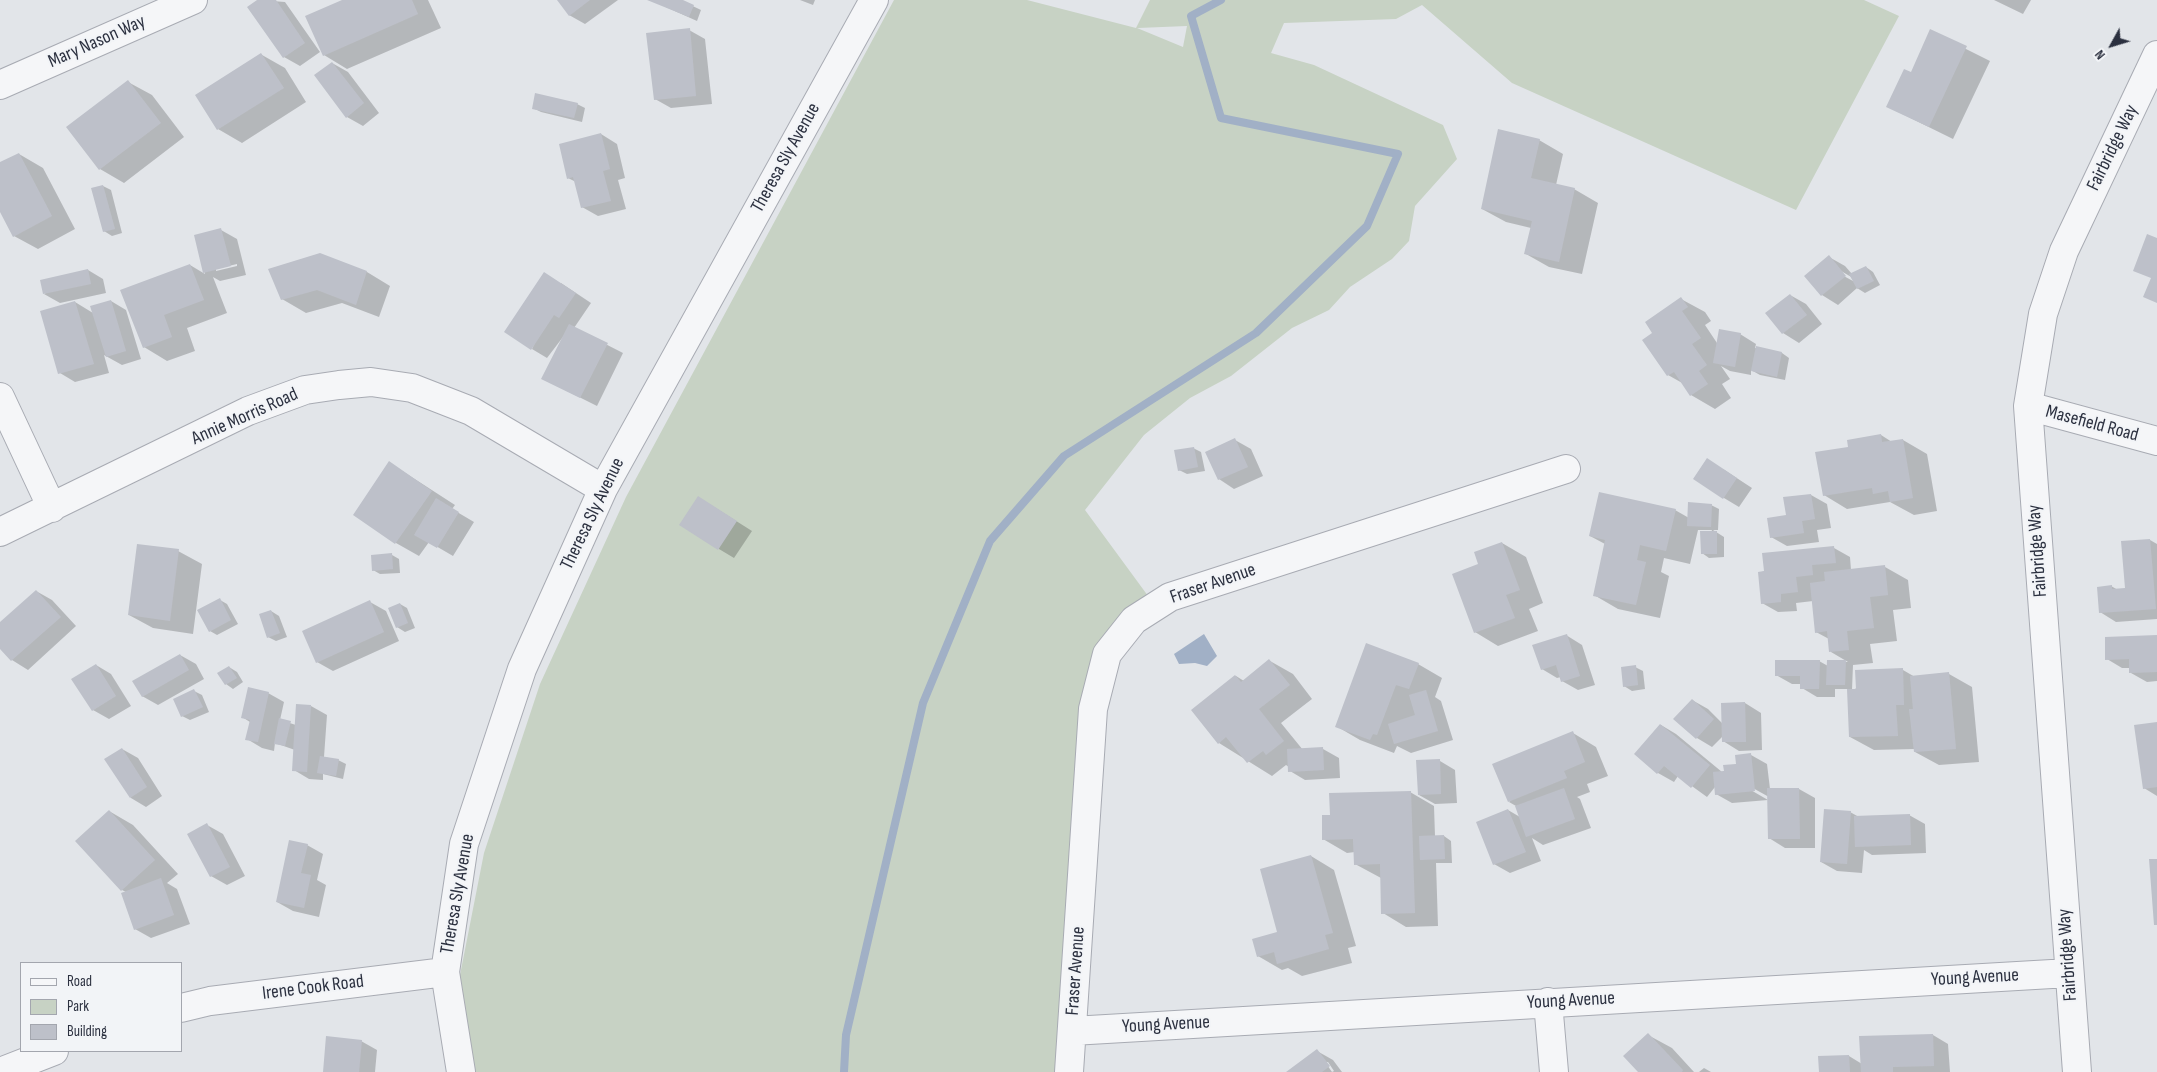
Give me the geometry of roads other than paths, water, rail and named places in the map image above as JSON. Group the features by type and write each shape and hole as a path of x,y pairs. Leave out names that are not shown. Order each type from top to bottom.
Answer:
{"street":[{"name":"Mary Nason Way","path":"0,85 193,0"},
{"name":"Theresa Sly Avenue","path":"461,1072 445,972 464,844 522,669 603,489 874,0"},
{"name":"Fairbridge Way","path":"2077,1072 2028,406 2043,314 2064,251 2157,55"},
{"name":"Annie Morris Road","path":"0,532 248,412 305,390 371,382 412,388 471,411 603,489"},
{"path":"0,397 52,508"},
{"name":"Masefield Road","path":"2028,406 2157,441"},
{"name":"Fraser Avenue","path":"1070,1072 1093,709 1107,654 1134,620 1170,596 1566,469"},
{"name":"Irene Cook Road","path":"182,1008 210,1000 445,972"},
{"name":"Young Avenue","path":"1072,1031 2069,973"},
{"path":"1548,1002 1554,1072"},
{"path":"0,1072 51,1052"}],"water":[{"path":"1204,634 1217,656 1207,666 1195,663 1179,664 1174,654"}],"waterway":[{"path":"844,1072 846,1035 923,703 990,541 1064,456 1256,333 1367,226 1398,154 1221,118 1191,16 1221,0"}]}
